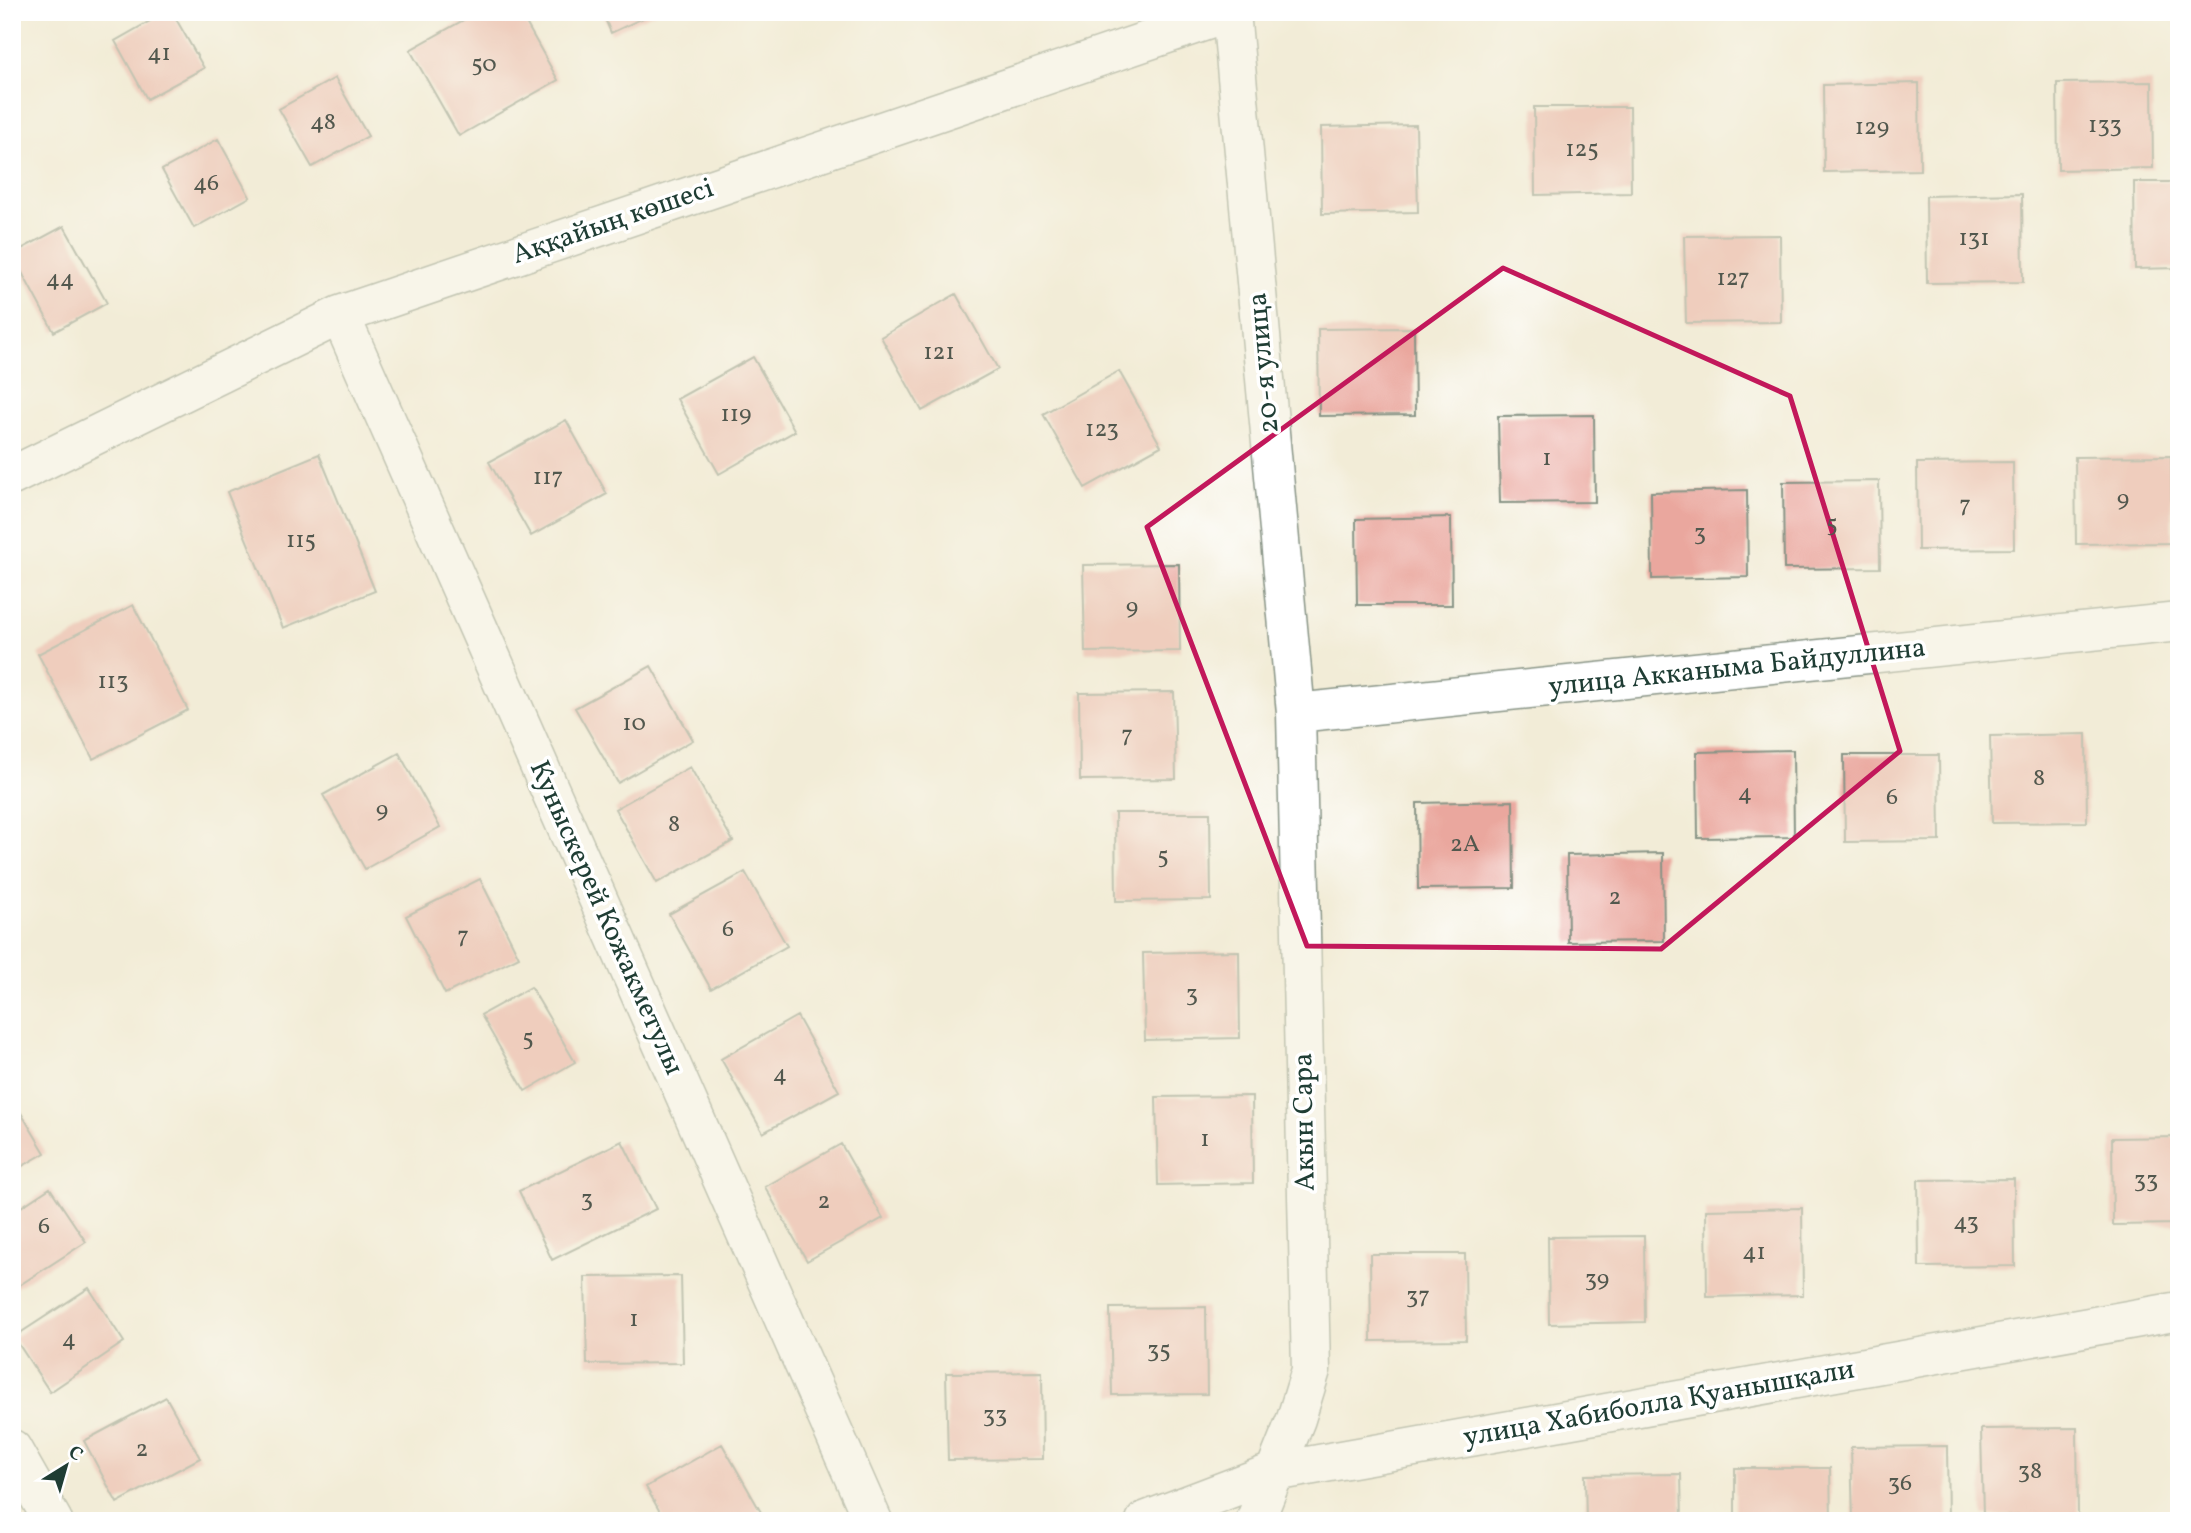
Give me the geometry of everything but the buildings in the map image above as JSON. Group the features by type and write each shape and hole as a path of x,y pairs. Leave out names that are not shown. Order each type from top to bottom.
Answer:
{"street":[{"name":"Аққайың көшесі","path":"12,476 340,315 1231,12"},
{"name":"20-я улица","path":"1231,12 1296,713"},
{"name":"Куныскерей Кожакметулы","path":"340,315 873,1521"},
{"name":"улица Акканыма Байдуллина","path":"1296,713 2179,622"},
{"name":"Акын Сара","path":"1255,1521 1296,1419 1311,1370 1296,713"},
{"name":"улица Хабиболла Қуанышқали","path":"1145,1521 1274,1472 2179,1311"},
{"path":"12,1449 53,1521"}],"highlighted area":[{"path":"1503,268 1790,396 1900,751 1661,949 1307,946 1147,527"}]}
